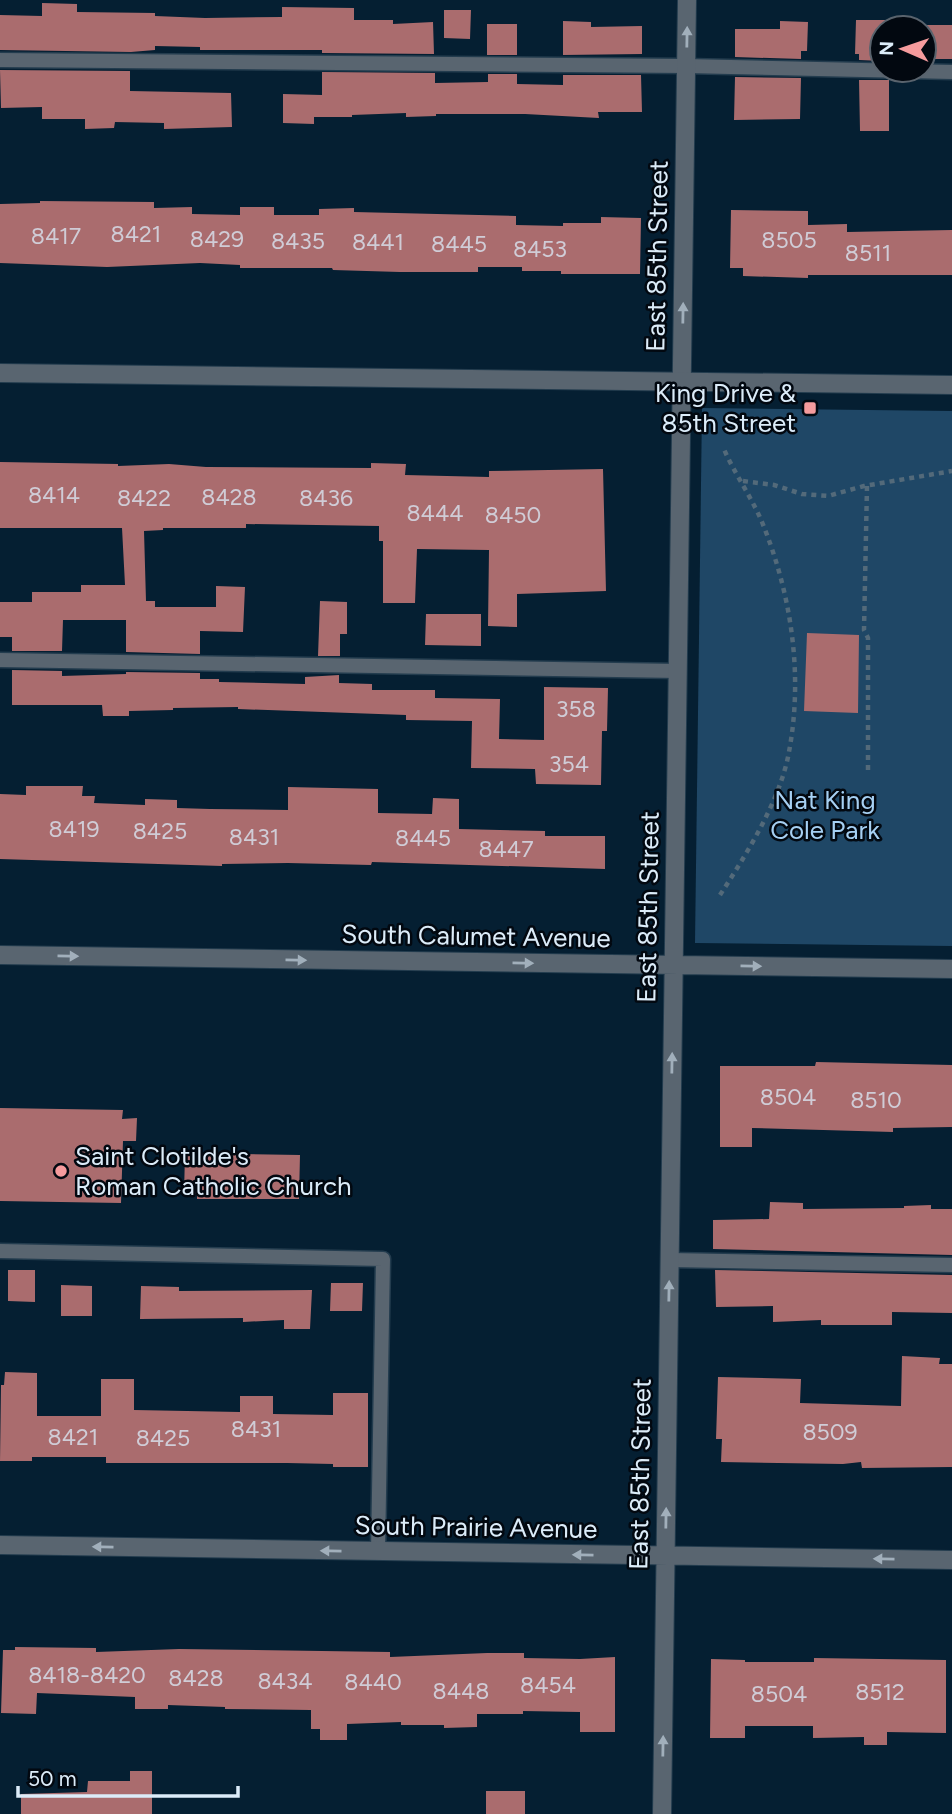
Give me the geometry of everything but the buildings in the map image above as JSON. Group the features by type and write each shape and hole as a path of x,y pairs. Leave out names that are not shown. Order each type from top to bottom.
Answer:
{"street":[{"name":"East 85th Street","path":"662,1814 687,0"},
{"path":"0,373 952,385"},
{"name":"South Calumet Avenue","path":"0,955 952,969"},
{"name":"South Prairie Avenue","path":"0,1545 952,1560"}],"lane":[{"path":"0,60 687,66 952,72"},
{"path":"0,660 678,671"},
{"path":"0,1251 383,1259 378,1552"},
{"path":"670,1260 952,1265"}],"path":[{"path":"720,895 759,831 774,795 788,758 794,709 794,655 790,611 762,521 723,447"},
{"path":"742,481 774,485 802,494 828,496 952,471"},
{"path":"867,486 864,630 869,638 868,773"}],"green space":[{"name":"Nat King Cole Park","path":"702,408 952,411 952,946 695,943"}],"place":[{"name":"King Drive & 85th Street","path":"810,408"},
{"name":"Saint Clotilde's Roman Catholic Church","path":"61,1171"}]}
